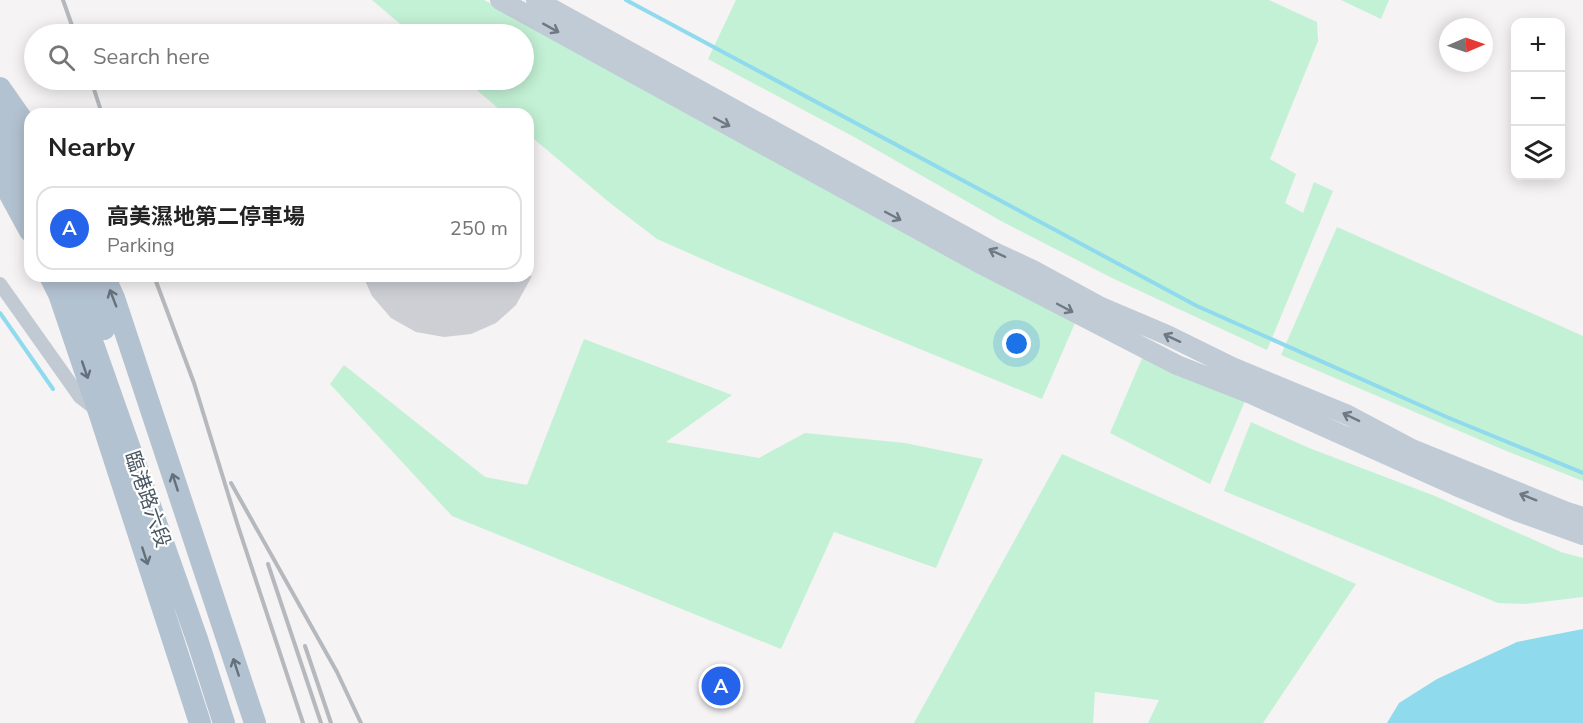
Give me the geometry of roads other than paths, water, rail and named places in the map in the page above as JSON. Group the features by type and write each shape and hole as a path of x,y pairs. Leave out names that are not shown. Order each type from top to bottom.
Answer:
{"main road":[{"path":"0,88 24,123"},
{"path":"0,114 24,152"},
{"path":"0,142 24,184"},
{"path":"0,176 24,220"},
{"name":"臨港路六段","path":"53,282 99,412 200,723"},
{"name":"臨港路六段","path":"71,282 198,642 224,723"},
{"name":"臨港路六段","path":"89,282 237,723"},
{"name":"臨港路六段","path":"107,282 255,723"}],"street":[{"path":"500,0 1033,270 1101,307 1167,335 1232,367 1348,415 1412,449 1583,517"},
{"path":"536,0 687,94 977,262 1177,365 1251,394 1456,486 1583,535"},
{"path":"0,284 80,397 99,412"}],"water":[{"path":"1583,629 1583,723 1387,723 1399,703 1437,679 1517,642"}],"waterway":[{"path":"626,0 1197,306 1449,418 1583,473"},
{"path":"0,313 53,389"}],"railway":[{"path":"63,0 71,24"},
{"path":"94,90 100,108"},
{"path":"156,282 194,383 303,723"},
{"path":"231,483 337,672 361,723"},
{"path":"268,564 321,723"},
{"path":"305,646 331,723"}],"place":[{"name":"高美濕地第二停車場","path":"721,686"}]}
